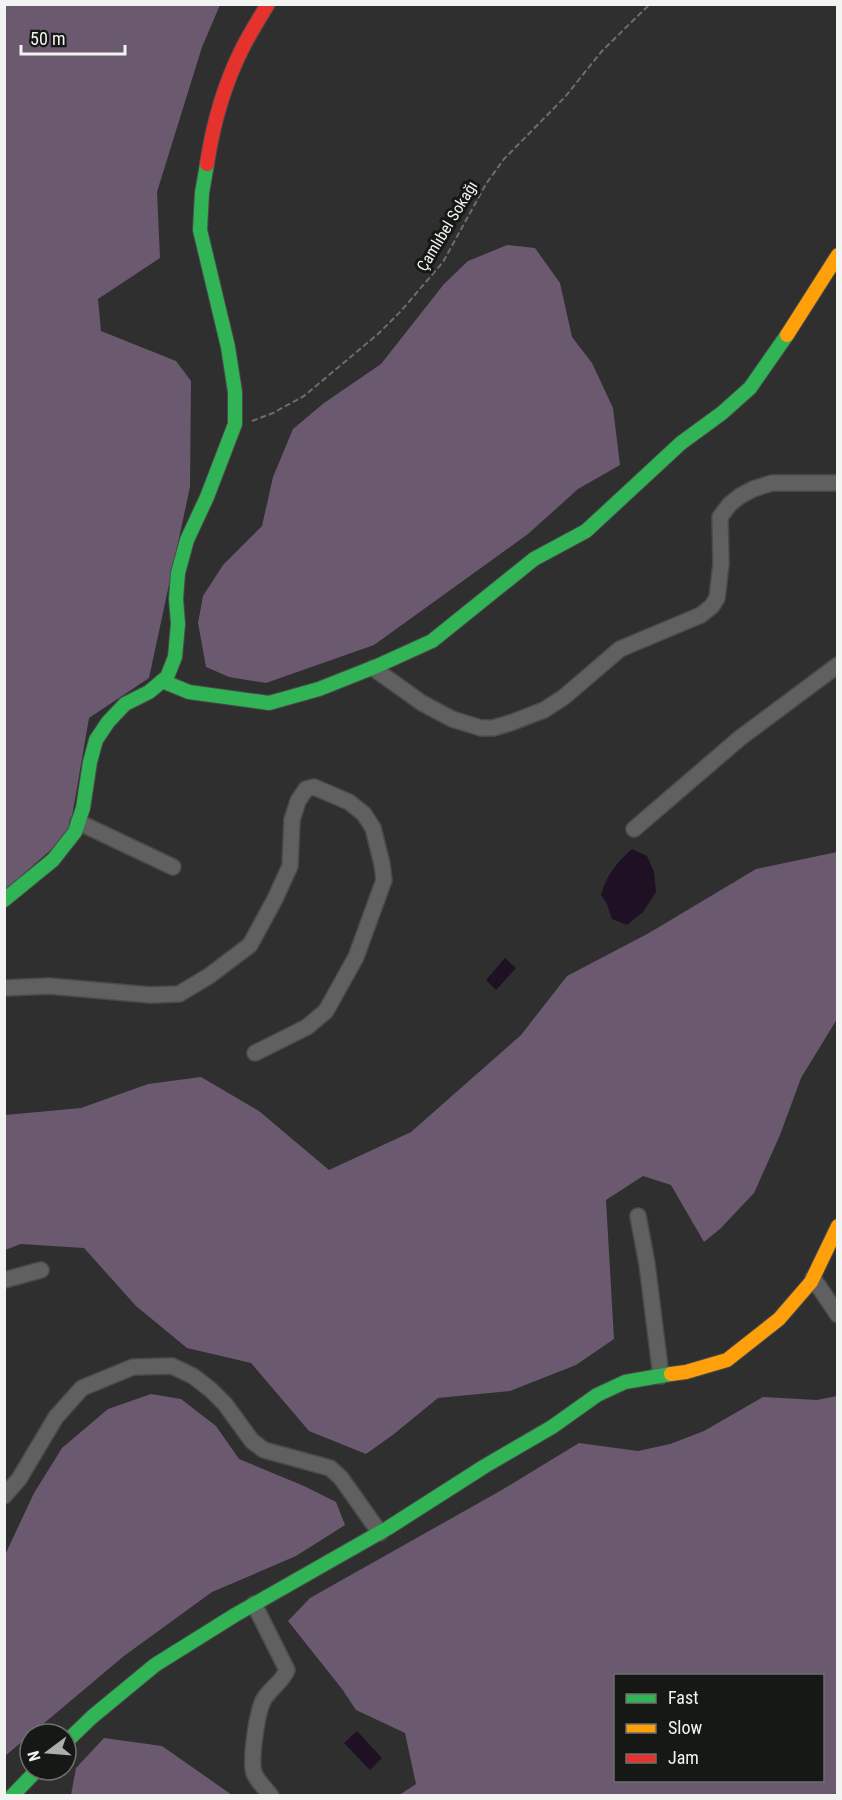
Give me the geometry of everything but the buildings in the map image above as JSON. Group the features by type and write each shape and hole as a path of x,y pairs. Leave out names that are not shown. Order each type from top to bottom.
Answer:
{"street":[{"path":"4,900 53,861 75,832 83,808 96,740 108,722 125,704 149,692 167,677 175,657 178,624 176,599 178,573 187,540 207,497 235,424 235,392 228,346 200,231 202,193 212,131 227,83 243,47 268,4"},
{"path":"162,681 189,692 269,703 319,689 374,668 432,641 534,559 586,531 681,443 722,413 750,388 782,343 837,255"},
{"path":"374,668 432,708 452,719 481,728 493,728 544,710 564,697 620,649 701,615 712,606 717,598 721,564 720,517 740,496 772,483 837,483"},
{"path":"634,829 740,738 837,665"},
{"path":"4,988 50,986 150,995 178,994 209,976 250,945 290,866 292,820 298,801 306,789 314,787 349,802 364,814 374,828 384,880 356,957 326,1011 307,1027 255,1053"},
{"path":"78,822 173,867"},
{"path":"638,1216 647,1264 661,1376"},
{"path":"78,1730 155,1665 254,1604 380,1533 485,1466 552,1427 597,1395 625,1382 686,1372 727,1360 779,1319 813,1278 837,1226"},
{"path":"4,1280 41,1270"},
{"path":"813,1278 837,1315"},
{"path":"4,1496 20,1479 56,1417 82,1388 133,1367 172,1366 193,1376 211,1390 225,1404 252,1441 264,1450 330,1468 341,1478 380,1533"},
{"path":"254,1604 287,1670 285,1676 263,1701 257,1718 252,1765 255,1775 271,1796"},
{"path":"12,1796 25,1782"}],"path":[{"name":"Çamlıbel Sokağı","path":"235,424 261,418 304,396 378,334 401,311 443,262 486,184 504,159 565,98 602,51 650,4"}],"shaded area":[{"path":"5,5 220,5 202,47 157,192 160,258 98,299 101,331 176,361 191,381 190,487 149,678 89,718 69,834 5,890"},
{"path":"507,245 535,248 560,283 572,337 592,363 613,408 620,465 578,489 528,534 374,645 266,683 229,677 206,667 198,623 203,596 223,565 262,526 273,477 293,429 324,403 381,364 444,284 468,261"},
{"path":"632,849 647,856 654,872 656,892 643,912 627,925 612,919 601,895 613,870"},
{"path":"837,852 837,1019 801,1078 780,1135 754,1193 721,1228 704,1242 671,1185 643,1176 606,1200 614,1339 576,1365 510,1391 438,1398 366,1454 309,1431 251,1363 187,1348 136,1306 84,1248 21,1244 5,1250 5,1115 81,1108 148,1084 201,1077 259,1111 329,1170 411,1132 521,1035 567,976 649,933 756,869"},
{"path":"505,958 516,968 496,990 486,980"},
{"path":"151,1394 181,1399 216,1426 239,1459 336,1502 345,1525 296,1556 212,1592 124,1656 45,1722 18,1722 18,1745 5,1756 5,1555 34,1493 62,1448 108,1409"},
{"path":"837,1396 837,1795 399,1795 416,1784 405,1733 356,1710 288,1621 310,1598 500,1491 579,1443 638,1451 670,1444 704,1431 763,1397 817,1400"},
{"path":"357,1731 382,1758 370,1770 344,1743"},
{"path":"104,1738 162,1746 232,1795 71,1795 73,1782 78,1782 78,1766"}],"traffic: fast":[{"path":"4,900 53,860 75,832 83,808 96,740 108,722 125,704 149,692 167,677 175,657 178,624 176,599 178,573 187,540 207,497 235,424 235,392 228,347 200,230 202,193 207,164"},
{"path":"162,681 189,692 269,703 319,689 432,641 534,559 586,531 681,443 722,413 750,388 787,335"},
{"path":"78,1730 155,1665 235,1615 388,1528 485,1466 552,1427 597,1395 625,1382 671,1374"},
{"path":"12,1796 25,1782"}],"traffic: slow":[{"path":"787,335 838,255"},
{"path":"671,1374 727,1360 779,1319 811,1282 838,1226"}],"traffic: jam":[{"path":"207,164 212,134 230,77 245,43 268,4"}]}
